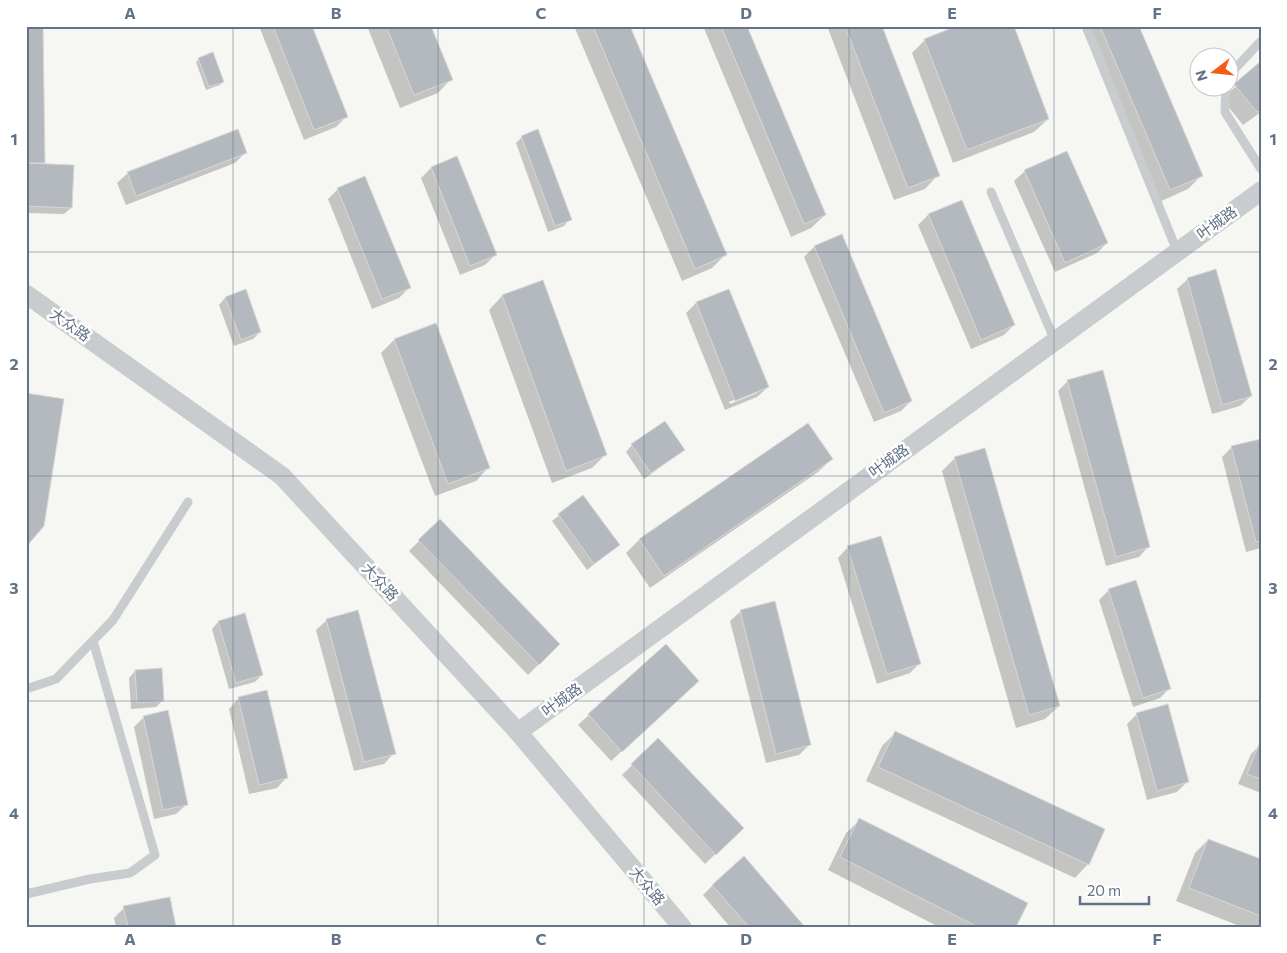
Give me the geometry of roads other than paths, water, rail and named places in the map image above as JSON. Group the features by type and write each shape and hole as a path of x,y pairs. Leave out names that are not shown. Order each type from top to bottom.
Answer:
{"street":[{"name":"叶城路","path":"518,732 1261,191"},
{"name":"大众路","path":"26,294 282,476 518,732 682,927"}],"lane":[{"path":"1086,26 1177,252"},
{"path":"1240,63 1261,41"},
{"path":"1226,98 1225,112 1261,169"},
{"path":"991,192 1055,341"},
{"path":"26,689 56,679 113,620 188,502"},
{"path":"26,894 90,879 130,873 155,855 93,641"}]}
